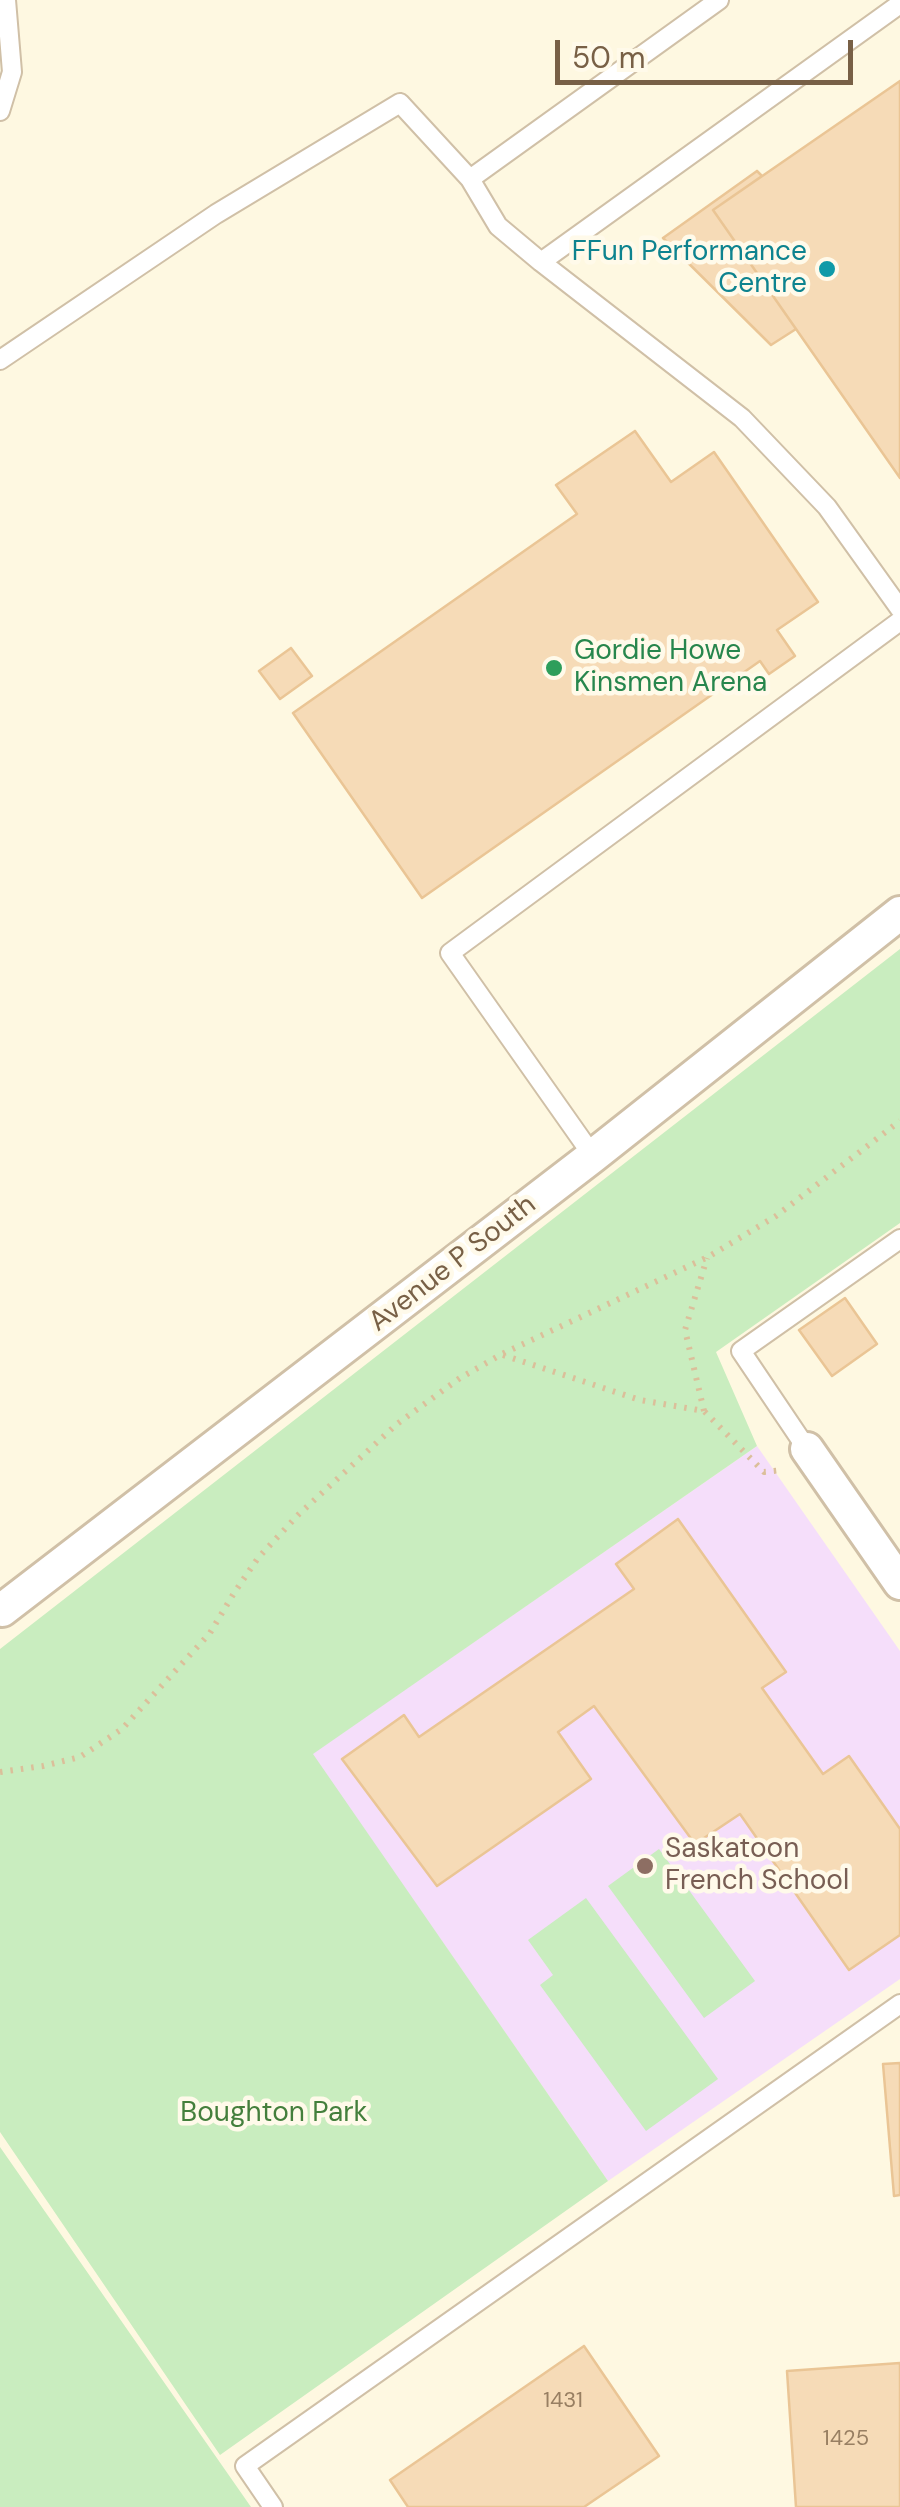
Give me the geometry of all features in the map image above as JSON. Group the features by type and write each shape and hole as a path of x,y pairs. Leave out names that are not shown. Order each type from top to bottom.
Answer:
{"street":[{"name":"Avenue P South","path":"1,1611 593,1156 900,913"},
{"path":"813,1458 900,1582"}],"lane":[{"path":"0,111 12,72 6,0"},
{"path":"470,179 719,0"},
{"path":"541,262 900,4"},
{"path":"0,360 216,214 400,103 470,179 498,226 742,418 827,506 900,609"},
{"path":"593,1156 450,953 900,621"},
{"path":"813,1458 741,1351 900,1239"},
{"path":"273,2507 245,2466 900,2004"}],"path":[{"path":"0,1772 80,1756 122,1728 210,1633 258,1558 298,1514 397,1424 460,1378 502,1354 708,1257 776,1216 900,1121"},
{"path":"708,1257 685,1330 704,1411 764,1472 813,1458"},
{"path":"502,1354 640,1400 704,1411"}],"shaded area":[{"name":"Saskatoon French School","path":"757,1446 900,1651 900,1979 608,2181 312,1754"}],"green space":[{"name":"Boughton Park","path":"900,949 900,1223 716,1352 757,1446 313,1754 608,2181 220,2455 0,2132 0,1649"},
{"path":"659,1849 755,1981 704,2018 608,1886"},
{"path":"586,1898 718,2079 646,2131 540,1985 553,1975 528,1940"},
{"path":"0,2147 251,2507 0,2507"}],"building":[{"name":"FFun Performance Centre","path":"900,81 900,478 713,210"},
{"path":"757,171 762,176 713,210 796,329 771,345 663,238"},
{"name":"Gordie Howe Kinsmen Arena","path":"635,431 671,482 714,452 818,602 777,630 795,656 769,674 760,661 422,898 293,713 577,514 556,485"},
{"path":"291,648 312,676 280,699 259,671"},
{"path":"845,1298 877,1344 832,1376 799,1330"},
{"path":"678,1519 786,1672 762,1688 823,1774 849,1756 900,1829 900,1935 849,1970 740,1814 695,1844 594,1706 558,1732 591,1779 437,1886 342,1759 404,1715 419,1737 634,1589 616,1564"},
{"path":"900,2063 900,2195 894,2196 883,2064"},
{"path":"584,2346 659,2456 584,2507 408,2507 390,2480"},
{"path":"900,2363 900,2507 796,2507 787,2371"}],"place":[{"name":"FFun Performance Centre","path":"827,269"},
{"name":"Gordie Howe Kinsmen Arena","path":"554,668"},
{"name":"Saskatoon French School","path":"645,1866"}]}
